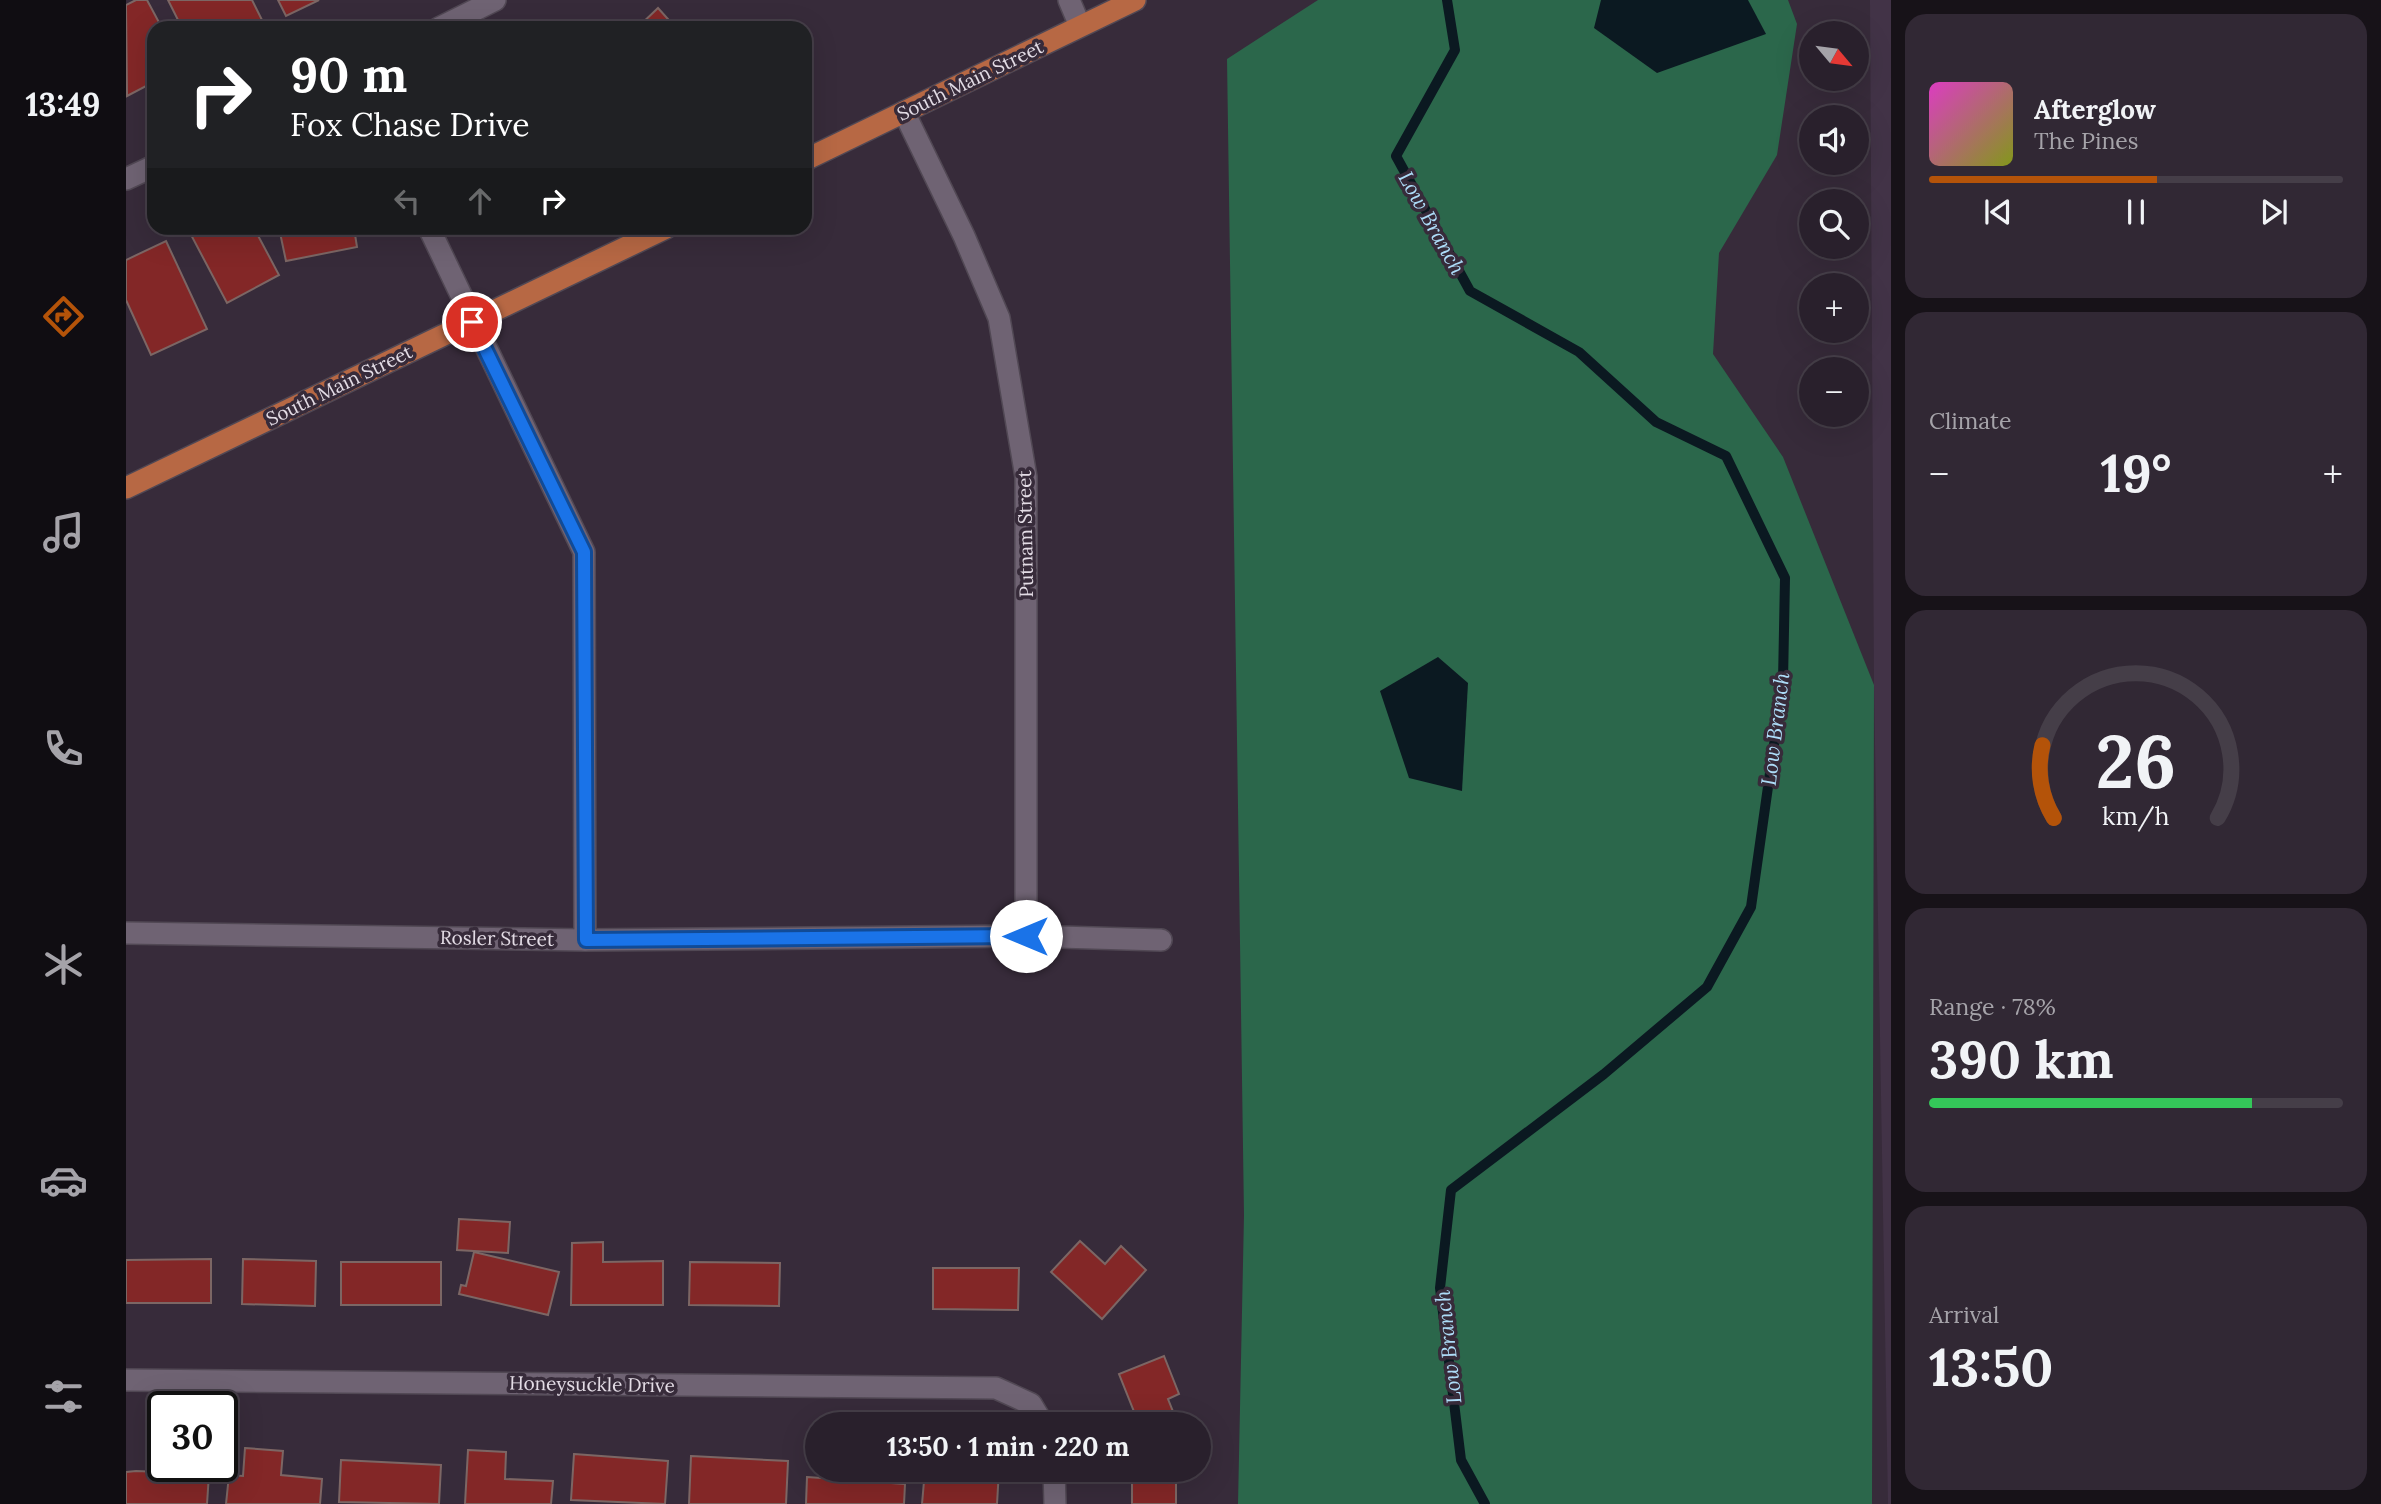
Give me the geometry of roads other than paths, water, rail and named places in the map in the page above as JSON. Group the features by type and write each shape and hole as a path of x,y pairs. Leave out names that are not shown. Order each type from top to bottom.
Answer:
{"main road":[{"name":"South Main Street","path":"812,157 1135,0"},
{"name":"South Main Street","path":"126,488 652,235"}],"street":[{"path":"453,21 495,0"},
{"path":"1069,0 1080,26"},
{"name":"Putnam Street","path":"904,112 964,236 999,318 1026,477 1026,936"},
{"path":"126,179 147,169"},
{"path":"432,235 584,552 586,940"},
{"name":"Rosler Street","path":"126,933 586,940 1026,936 1161,940"},
{"name":"Honeysuckle Drive","path":"126,1380 996,1388 1031,1404 1036,1412"},
{"path":"1054,1482 1055,1504"}],"waterway":[{"name":"Low Branch","path":"1447,0 1455,50 1396,156 1470,291 1579,352 1656,422 1726,456 1785,578 1783,681 1751,907 1707,987 1604,1074 1451,1190 1440,1288 1461,1460 1485,1504"}]}
